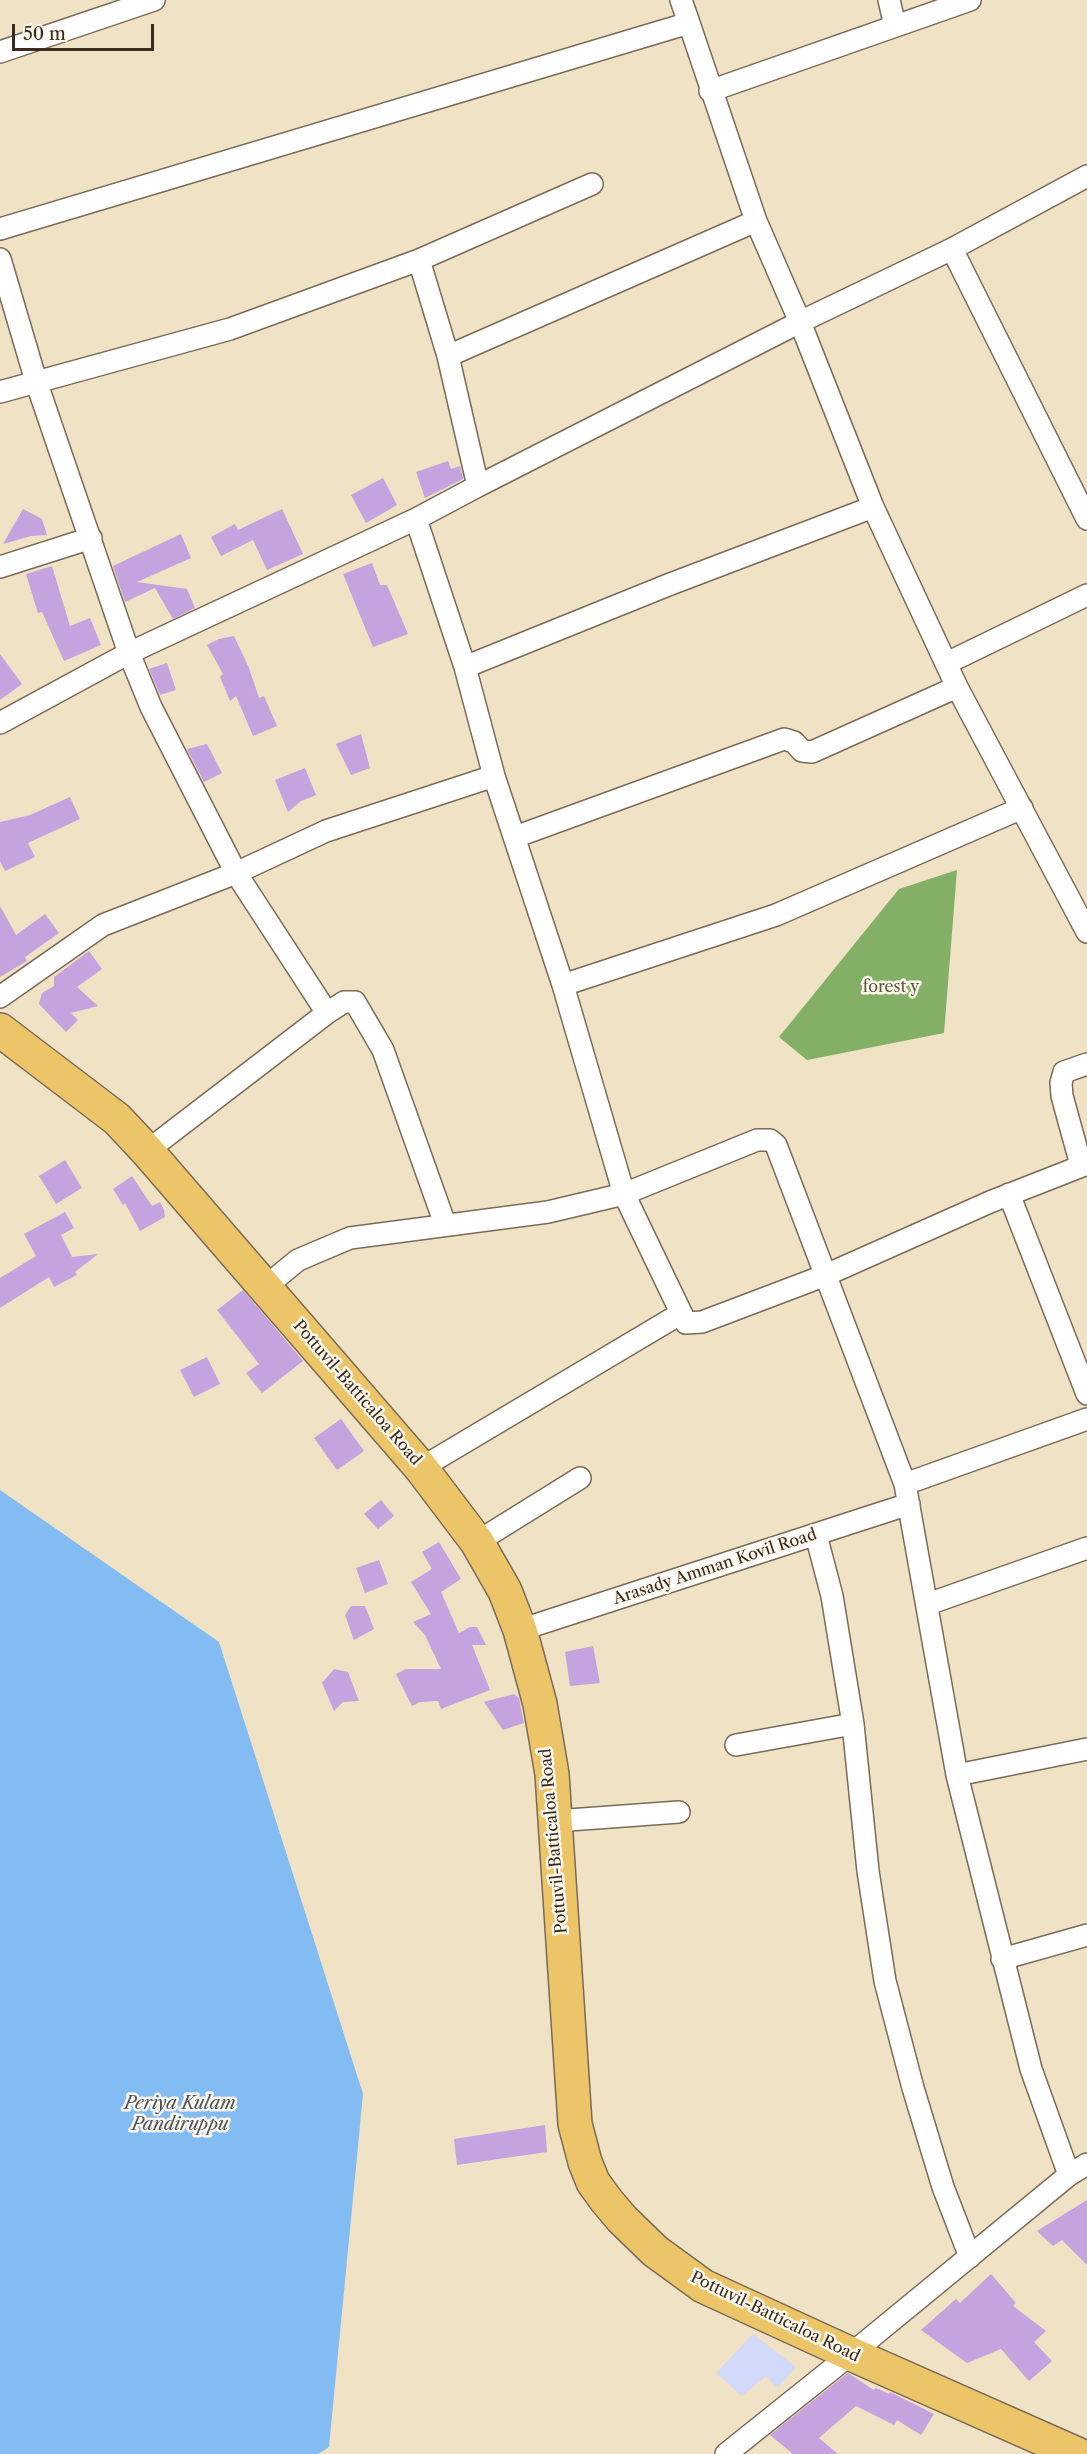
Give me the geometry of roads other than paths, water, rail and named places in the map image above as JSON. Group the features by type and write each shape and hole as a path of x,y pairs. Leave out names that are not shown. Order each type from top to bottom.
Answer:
{"highway":[{"name":"Pottuvil-Batticaloa Road","path":"0,1030 117,1119 147,1151 421,1468 477,1542 506,1591 520,1630 540,1704 552,1774 575,2124 585,2162 593,2181 606,2200 636,2234 703,2286 1077,2454"}],"street":[{"path":"0,52 154,0"},
{"path":"681,0 756,221 800,322 873,507 948,663 957,687 1087,932"},
{"path":"889,0 896,26"},
{"path":"710,91 970,0"},
{"path":"0,229 689,23"},
{"path":"0,723 129,653 416,519 800,322 952,249 1087,176"},
{"path":"0,393 36,381 230,329 419,260 592,184"},
{"path":"448,356 756,221"},
{"path":"952,249 1087,519"},
{"path":"0,260 36,381 129,653 151,707 236,873 327,1013"},
{"path":"419,260 448,356 478,486"},
{"path":"465,667 668,585 873,507"},
{"path":"416,519 465,667 494,776 563,985 624,1194 686,1323 702,1322 826,1275 1009,1194 1084,1165 1062,1096 1061,1083 1064,1072 1087,1064"},
{"path":"0,567 91,538"},
{"path":"948,663 1087,595"},
{"path":"515,837 784,739 794,742 802,751 812,752 957,687"},
{"path":"0,997 103,925 236,873 326,831 494,776"},
{"path":"563,985 776,915 1022,808"},
{"path":"147,1151 327,1013 344,1002 355,1002 383,1050 445,1224"},
{"path":"265,1287 298,1260 350,1238 548,1212 624,1194 757,1140 770,1140 776,1145 907,1494 957,1775 1002,1959 1031,2070 1082,2169 726,2454"},
{"path":"1009,1194 1087,1394"},
{"path":"421,1468 680,1314"},
{"name":"Arasady Amman Kovil Road","path":"520,1630 816,1535 907,1494 928,1474 1087,1419"},
{"path":"477,1542 580,1478"},
{"path":"816,1535 832,1596 853,1724 868,1871 885,1981 913,2088 943,2187 970,2257"},
{"path":"928,1604 1087,1548"},
{"path":"736,1745 853,1724"},
{"path":"957,1775 1087,1749"},
{"path":"555,1821 679,1812"},
{"path":"1002,1959 1087,1935"}],"water":[{"name":"Periya Kulam Pandiruppu","path":"0,1490 219,1642 363,2094 329,2447 318,2454 0,2454"}],"park label":[{"name":"forest y","path":"891,987"}]}
